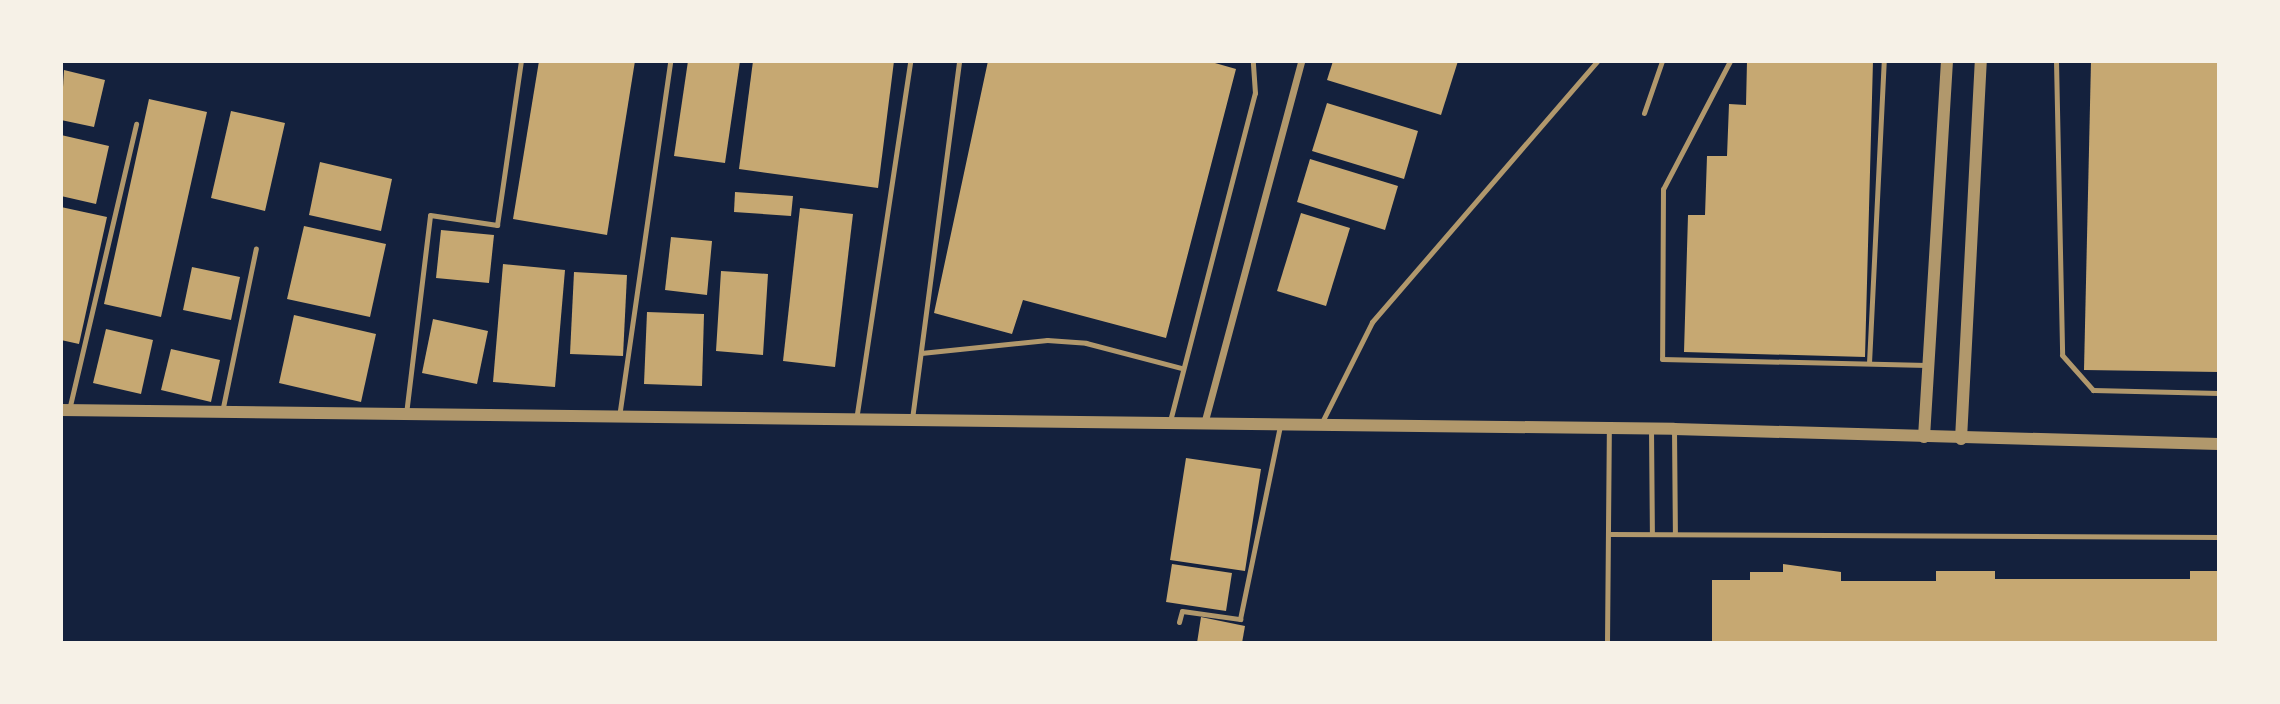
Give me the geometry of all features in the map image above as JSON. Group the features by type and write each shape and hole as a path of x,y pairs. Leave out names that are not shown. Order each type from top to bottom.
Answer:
{"street":[{"path":"1204,424 1301,61"},
{"path":"1924,436 1947,61"},
{"path":"1961,439 1980,61"},
{"path":"65,410 1674,429 1961,439 2219,444"}],"lane":[{"path":"406,414 430,215 497,225 521,61"},
{"path":"619,417 670,61"},
{"path":"856,420 910,61"},
{"path":"912,420 959,61"},
{"path":"1169,424 1181,368 1255,93 1253,61"},
{"path":"1320,425 1372,323 1597,61"},
{"path":"1644,113 1662,61"},
{"path":"1730,61 1662,189 1661,359 1927,365"},
{"path":"1869,363 1884,61"},
{"path":"2056,61 2062,355 2093,390 2219,393"},
{"path":"65,410 136,124"},
{"path":"222,412 256,248"},
{"path":"921,353 1047,340 1086,343 1181,368"},
{"path":"1179,622 1182,611 1240,619 1280,425"},
{"path":"1607,643 1609,429"},
{"path":"1651,429 1652,534"},
{"path":"1674,429 1675,534"},
{"path":"1609,534 2219,537"}],"building":[{"path":"539,61 635,61 607,235 513,219"},
{"path":"688,61 740,61 725,163 674,156"},
{"path":"753,61 894,61 878,188 739,169"},
{"path":"988,61 1208,61 1236,69 1166,338 1023,300 1012,334 934,313"},
{"path":"1333,61 1458,61 1441,115 1327,80"},
{"path":"1747,61 1873,61 1865,357 1684,352 1688,215 1705,215 1707,156 1727,156 1729,104 1746,105"},
{"path":"2091,61 2218,61 2219,372 2084,370"},
{"path":"64,70 105,80 94,127 61,120"},
{"path":"149,99 207,112 161,317 104,304"},
{"path":"1327,103 1418,131 1404,179 1312,151"},
{"path":"231,111 285,123 265,211 211,198"},
{"path":"61,135 109,146 96,204 61,196"},
{"path":"1310,159 1398,186 1385,230 1297,202"},
{"path":"320,162 392,179 381,231 309,215"},
{"path":"735,192 793,196 791,216 734,212"},
{"path":"61,207 107,217 79,344 61,340"},
{"path":"800,208 853,214 835,367 783,361"},
{"path":"1301,213 1350,228 1326,306 1277,291"},
{"path":"304,226 386,244 370,317 287,299"},
{"path":"441,230 494,235 489,283 436,278"},
{"path":"671,237 712,241 707,295 665,290"},
{"path":"503,264 565,270 555,387 493,382"},
{"path":"192,267 240,277 231,320 183,310"},
{"path":"721,271 768,274 763,355 716,351"},
{"path":"574,272 627,275 623,356 570,354"},
{"path":"647,312 704,314 702,386 644,384"},
{"path":"294,315 376,334 361,402 279,383"},
{"path":"433,319 488,331 477,384 422,373"},
{"path":"106,329 153,340 141,394 93,383"},
{"path":"171,349 220,360 211,402 161,390"},
{"path":"1186,458 1261,469 1245,571 1170,560"},
{"path":"1172,564 1232,573 1226,611 1166,602"},
{"path":"1783,564 1841,572 1841,581 1936,581 1936,571 1995,571 1995,579 2190,579 2190,571 2219,571 2219,643 1712,643 1712,580 1750,580 1750,572 1783,572"},
{"path":"1201,617 1245,626 1242,643 1197,643"}]}
